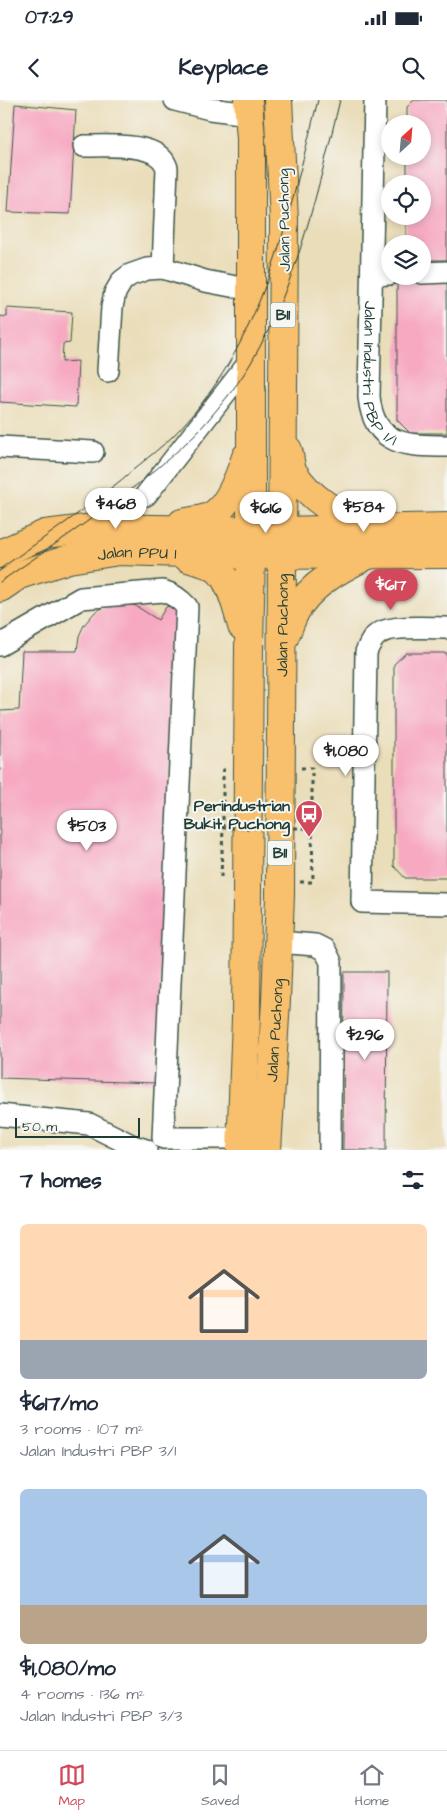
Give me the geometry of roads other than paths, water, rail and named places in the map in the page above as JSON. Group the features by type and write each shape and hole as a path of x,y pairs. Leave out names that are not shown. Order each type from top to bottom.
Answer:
{"main road":[{"name":"Jalan Puchong","path":"267,1150 278,942 284,220 278,100"},
{"name":"Jalan Puchong","path":"241,1144 246,1018 248,646 251,543 251,139 248,107"},
{"path":"283,419 292,471 304,486 323,503 349,520 372,541 447,554"},
{"path":"162,541 210,517 220,508 241,474 251,438"},
{"path":"281,646 296,611 308,595 372,541 447,526"},
{"name":"Jalan PPU 1","path":"6,546 45,534 94,528 162,541 281,543 372,541"},
{"path":"162,541 218,569 227,580 248,646"},
{"name":"Jalan PPU 1","path":"0,588 19,575 69,559 119,551 162,541"}],"street":[{"path":"175,100 210,109 248,107"},
{"name":"Jalan Industri PBP 1/1","path":"375,100 381,274 369,397 371,412 376,425 388,436 402,443 419,446 447,446"},
{"path":"84,146 119,146 148,151 160,157 164,162 167,168 163,268"},
{"path":"108,372 112,307 115,293 122,281 130,275 147,269 163,268 205,281 252,290"},
{"path":"431,273 447,272"},
{"path":"146,495 251,360"},
{"path":"0,447 93,452"},
{"path":"0,645 81,598 163,591 171,593 187,607 163,1138 241,1144"},
{"path":"447,628 394,629 381,632 373,638 366,652 362,902 447,904"},
{"path":"278,942 315,945 326,950 331,962 330,1150"},
{"path":"0,1115 89,1124 146,1150"}],"tram line":[{"path":"0,569 122,479 171,438 202,402 228,364 250,323 267,280 295,191 318,100"},
{"path":"0,582 97,514 161,465 203,426 242,376 268,330 294,267 315,201 340,100"}],"place":[{"name":"Perindustrian Bukit Puchong","path":"309,838"}]}
